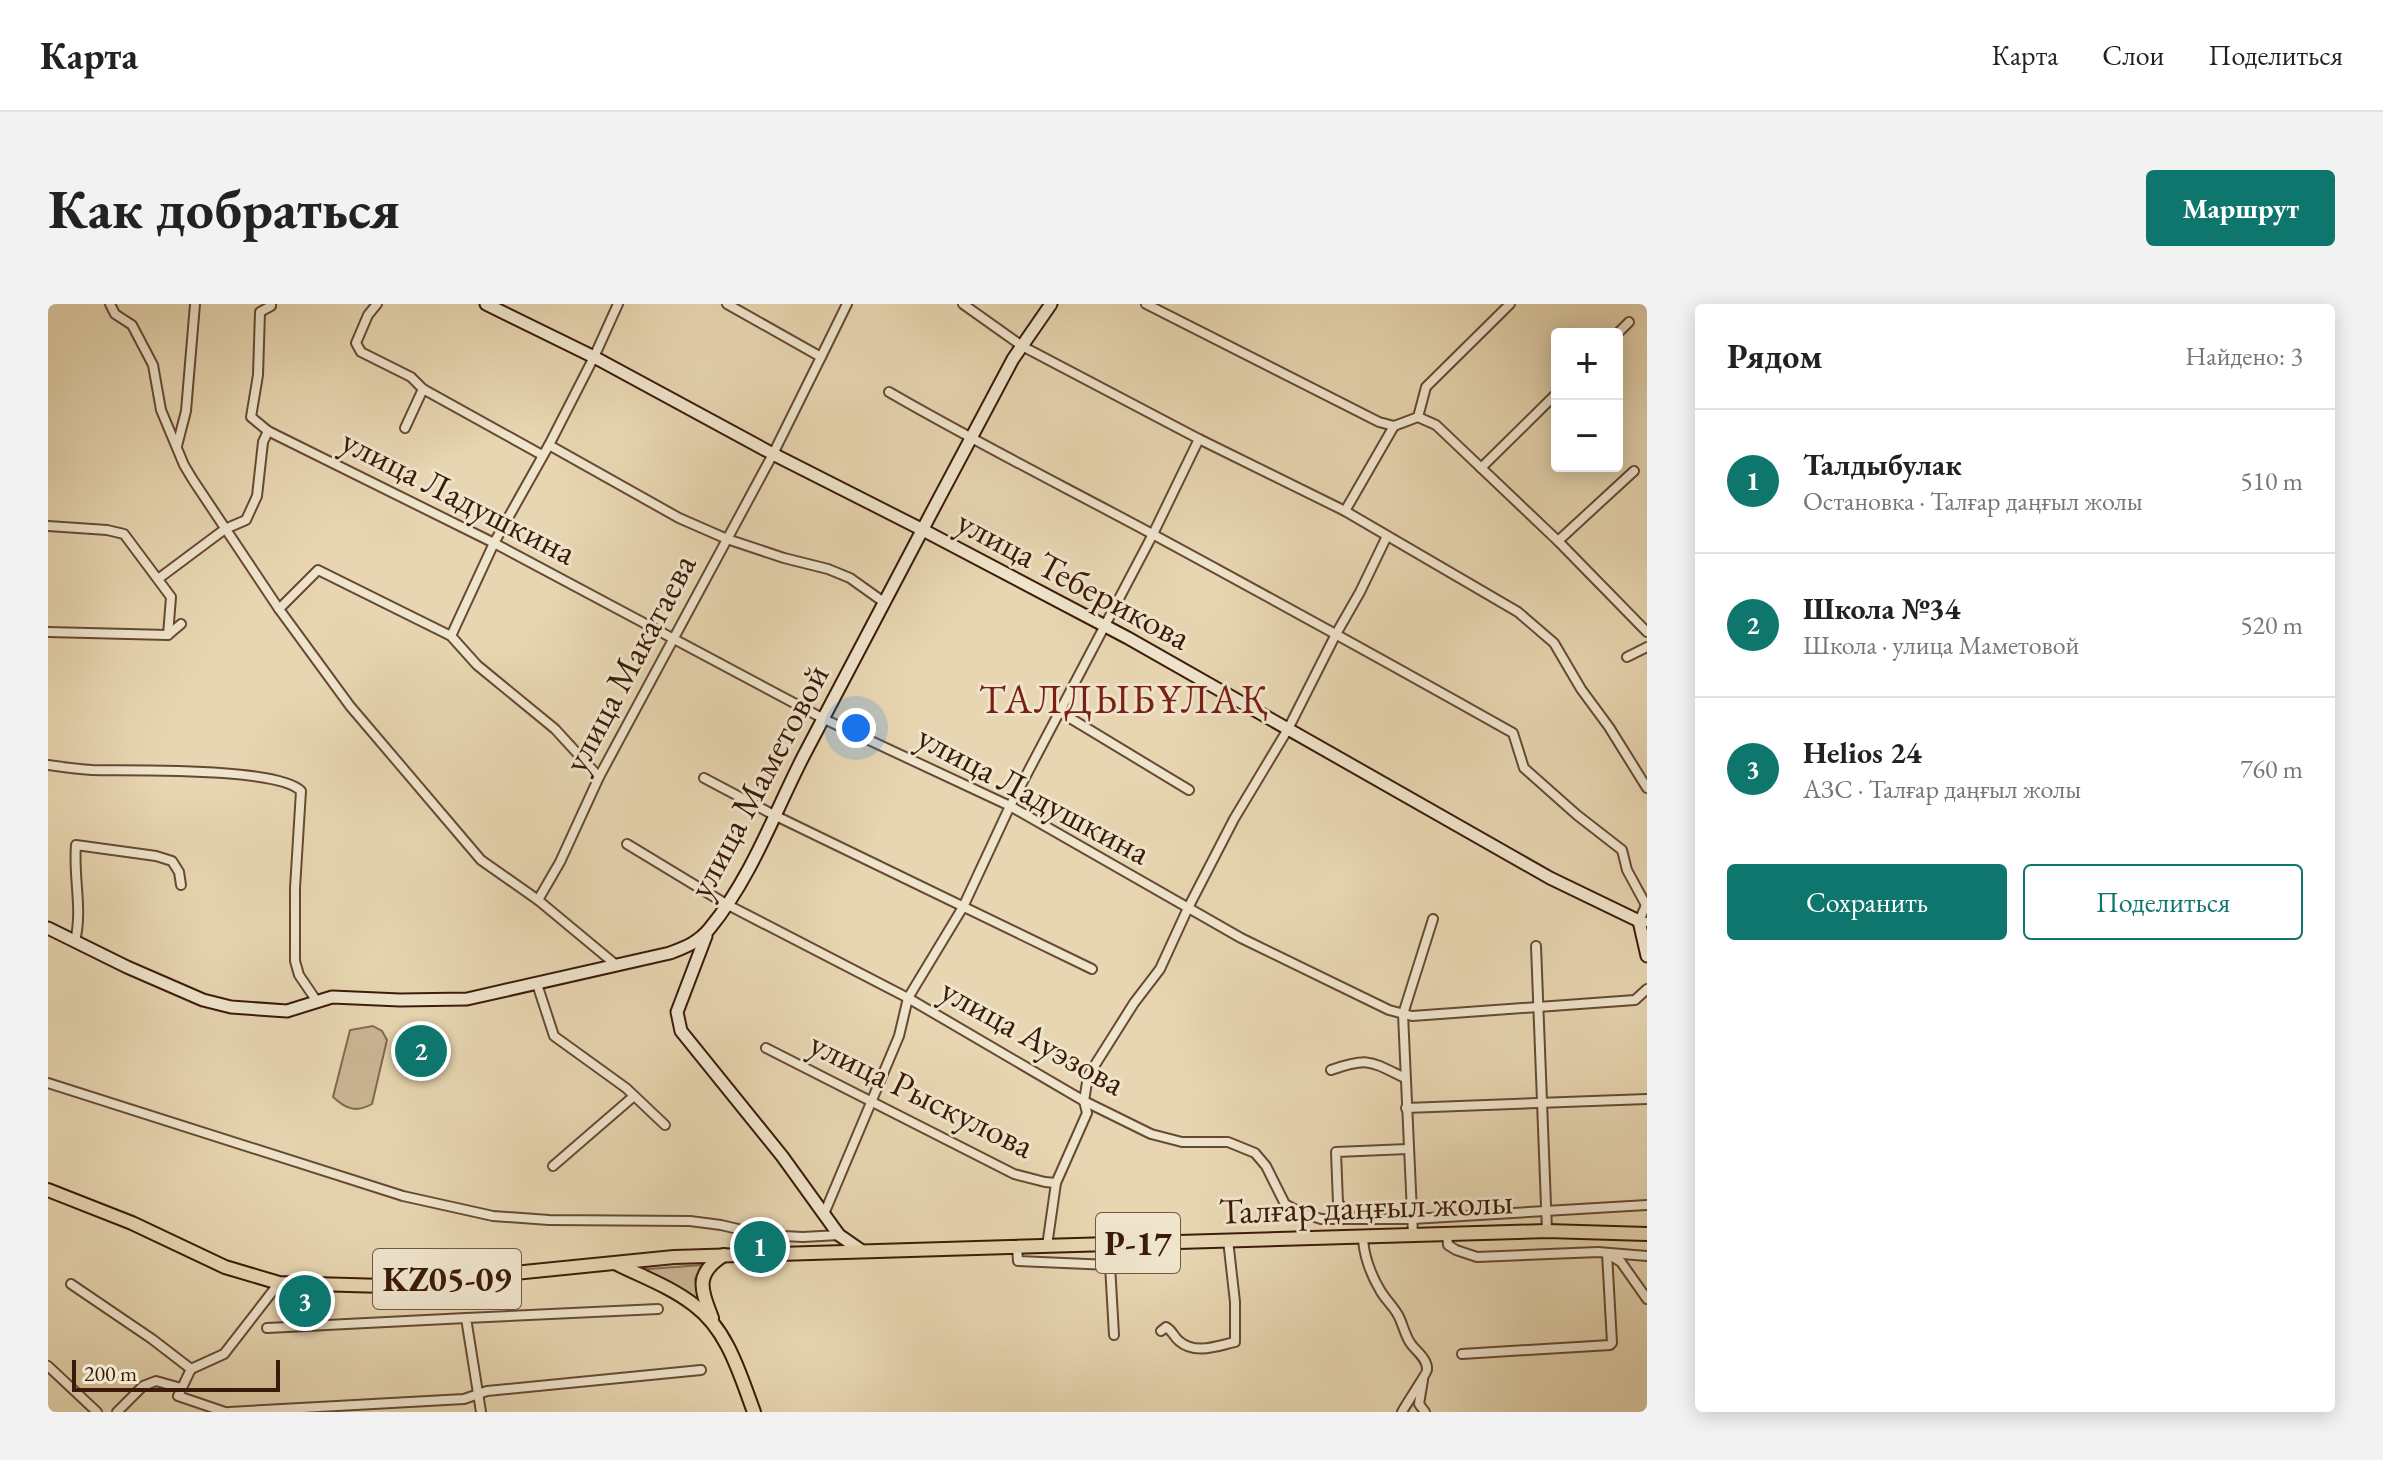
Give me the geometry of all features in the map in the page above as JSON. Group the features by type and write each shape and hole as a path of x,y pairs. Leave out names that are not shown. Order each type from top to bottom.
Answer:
{"main road":[{"name":"Талғар даңғыл жолы","path":"48,1190 132,1223 225,1267 279,1283 384,1286 674,1257 1547,1231 1647,1234"},
{"name":"Талғар даңғыл жолы","path":"1601,1231 1647,1226"},
{"path":"724,1255 704,1272 703,1289 715,1325 754,1412"},
{"path":"614,1263 677,1293 715,1325"}],"street":[{"path":"110,304 115,314 132,325 153,365 161,410 184,465 279,609 350,706 481,860 538,900 615,964"},
{"path":"176,447 186,411 195,304"},
{"name":"улица Ладушкина","path":"271,304 260,312 258,375 251,417 268,431 494,543 824,719 1010,806 1241,938 1389,1010 1412,1016 1635,1000 1647,989"},
{"path":"377,304 368,315 356,343 361,352 411,377 423,389 542,455"},
{"name":"улица Теберикова","path":"486,304 594,357 773,454 1105,626 1550,878 1643,921"},
{"path":"451,636 494,543 549,445 618,304"},
{"path":"727,304 821,357"},
{"name":"улица Макатаева","path":"538,900 672,637 773,454 847,304"},
{"path":"963,304 1022,346 1345,511 1518,612 1554,643 1647,788"},
{"name":"улица Маметовой","path":"48,928 203,1000 231,1007 287,1011 332,997 455,1000 537,984 692,945 707,932 744,876 970,439 1022,346 1051,304"},
{"path":"1146,304 1379,422 1394,426 1418,417 1436,425 1558,541 1647,632"},
{"path":"1418,417 1426,387 1510,304"},
{"path":"1623,328 1629,322"},
{"path":"405,428 423,389"},
{"path":"889,392 970,439 1153,534 1513,733 1524,768 1622,850 1627,870 1646,904 1643,921 1647,956"},
{"path":"1481,468 1551,399"},
{"path":"1345,511 1394,426"},
{"path":"158,579 225,529 246,520 257,496 263,442 268,431"},
{"path":"824,1214 899,1036 908,998 963,907 1010,806 1153,534 1199,439"},
{"path":"549,445 679,518 727,539 850,578 885,603"},
{"path":"1558,541 1634,471"},
{"path":"48,526 124,534 171,597 168,635"},
{"path":"1047,1246 1056,1183 1087,1113 1084,1101 1088,1076 1134,1003 1160,969 1234,819 1288,729 1387,536"},
{"path":"279,609 318,570 451,636 477,665 555,729 599,777"},
{"path":"48,632 168,635 181,624"},
{"path":"1627,657 1647,647"},
{"path":"1060,712 1189,790"},
{"path":"48,765 89,770 162,769 273,779 294,784 301,791 295,888 295,961 299,975 316,1000"},
{"path":"704,778 1092,969"},
{"name":"улица Ауэзова","path":"627,844 726,904 908,998 1084,1101 1151,1134 1182,1142 1228,1142 1255,1153 1266,1166 1285,1204 1300,1212 1321,1219 1412,1219 1647,1205"},
{"path":"75,941 78,929 74,862 76,845 172,861 179,872 181,885"},
{"path":"1413,1235 1403,1014 1433,919"},
{"path":"707,932 677,1012 681,1031 782,1156 839,1235 862,1251"},
{"path":"1536,946 1547,1231"},
{"path":"537,984 554,1036 634,1096 665,1125"},
{"name":"улица Рыскулова","path":"766,1048 1014,1174 1056,1183"},
{"path":"1331,1070 1359,1060 1376,1064 1405,1078"},
{"path":"48,1083 403,1196 493,1216 549,1220 690,1221 763,1235 839,1235"},
{"path":"553,1166 634,1096"},
{"path":"1406,1108 1647,1099"},
{"path":"1353,1218 1338,1203 1336,1152 1408,1149"},
{"path":"1465,1233 1467,1215"},
{"path":"1447,1234 1448,1245 1477,1257 1607,1253 1647,1256"},
{"path":"1363,1236 1367,1259 1379,1288 1399,1316 1410,1343 1427,1366 1419,1404 1425,1412"},
{"path":"1161,1331 1166,1327 1179,1341 1197,1350 1235,1342 1235,1302 1228,1240"},
{"path":"1017,1247 1018,1261 1110,1265 1114,1335"},
{"path":"1607,1253 1621,1262 1647,1299"},
{"path":"1462,1354 1610,1345 1607,1253"},
{"path":"279,1283 224,1354 191,1369 178,1396 227,1412 379,1408 464,1399 480,1393 701,1370"},
{"path":"71,1284 191,1369"},
{"path":"267,1328 658,1309"},
{"path":"466,1318 481,1412"},
{"path":"48,1366 97,1412"},
{"path":"1402,1412 1414,1389 1423,1380"},
{"path":"117,1412 143,1386 156,1381 181,1388"}],"shaded area":[{"path":"373,1026 382,1031 387,1040 372,1104 351,1108 333,1097 350,1030"},
{"path":"702,1265 695,1279 699,1299 632,1268 648,1269"}],"place":[{"name":"Школа №34","path":"421,1051"},
{"name":"Талдыбулак","path":"760,1247"},
{"name":"Helios 24","path":"305,1301"}],"district":[{"name":"ТАЛДЫБҰЛАҚ","path":"1124,699"}]}
